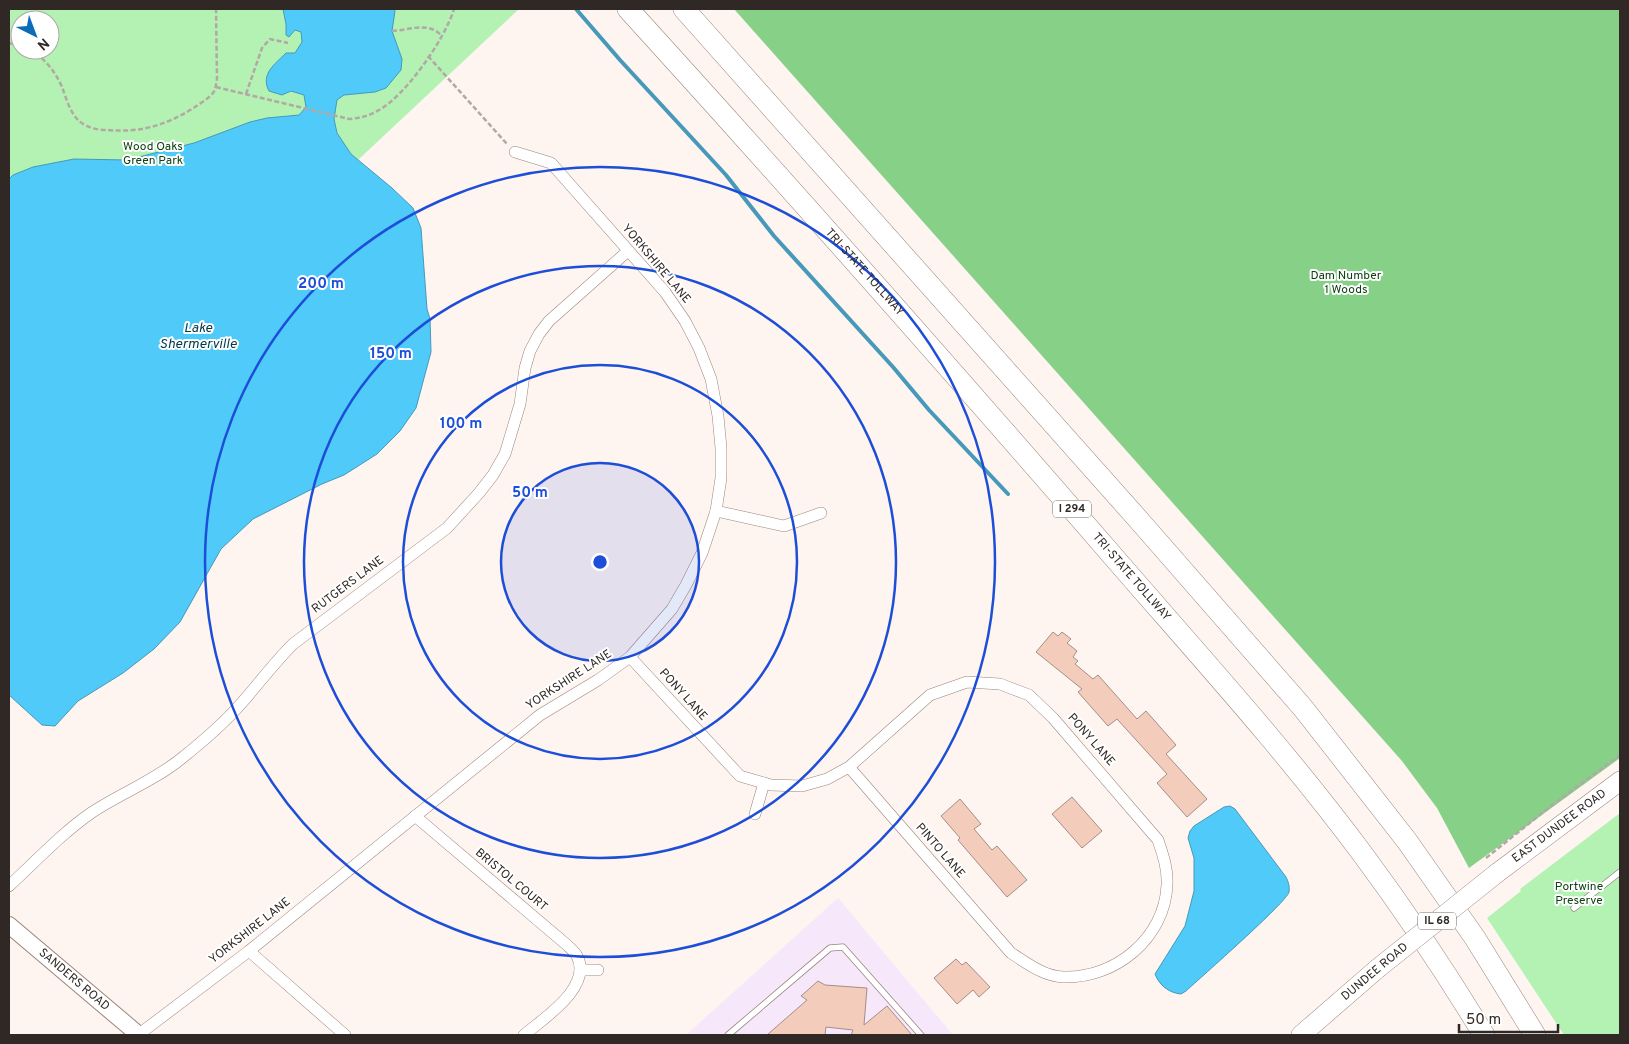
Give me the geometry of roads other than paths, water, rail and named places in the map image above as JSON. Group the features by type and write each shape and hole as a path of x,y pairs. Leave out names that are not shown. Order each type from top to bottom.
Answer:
{"highway":[{"name":"TRI-STATE TOLLWAY","path":"628,9 786,182 1270,738 1370,864 1440,964 1484,1035"},
{"path":"684,9 1303,708 1407,841 1475,938 1535,1035"}],"main road":[{"name":"EAST DUNDEE ROAD","path":"1492,866 1620,781"},
{"name":"DUNDEE ROAD","path":"1301,1035 1492,866"},
{"name":"SANDERS ROAD","path":"9,925 139,1035"}],"street":[{"name":"YORKSHIRE LANE","path":"139,1035 249,951 540,715 598,680 630,657 672,609 702,553 716,511 721,478 722,448 711,379 699,348 685,321 665,292 551,163 515,152"},
{"name":"RUTGERS LANE","path":"9,886 69,830 92,812 143,785 180,760 215,731 293,644 447,528 479,493 493,475 505,454 520,404 528,360 539,334 549,322 628,251"},
{"path":"716,511 784,526 821,513"},
{"name":"PONY LANE","path":"630,657 740,776 771,785 802,786 827,779 849,767 930,694 967,682 1000,684 1029,695 1053,718 1158,840 1166,862 1167,886 1162,914 1148,939 1123,961 1095,974 1062,977 1035,969 1011,953"},
{"name":"PINTO LANE","path":"849,767 1011,953"},
{"path":"755,814 764,783"},
{"name":"BRISTOL COURT","path":"415,816 567,945 577,956 580,970"},
{"path":"249,951 345,1035"},
{"path":"524,1035 568,997 578,984 580,970 598,970"}],"lane":[{"path":"1574,908 1620,872"},
{"path":"728,1035 830,948 843,947 921,1035"}],"water":[{"name":"Lake Shermerville","path":"283,9 394,9 395,11 392,31 402,59 401,70 386,88 375,92 344,95 337,100 334,119 337,133 351,154 413,208 421,228 427,309 430,319 431,352 416,408 400,431 377,454 344,475 253,519 221,549 180,622 154,649 123,673 78,701 55,726 42,725 9,695 9,179 13,175 33,167 74,159 127,160 194,143 250,122 267,118 299,115 306,107 304,95 291,91 282,95 269,91 266,79 273,65 286,53 295,53 302,42 301,32 295,30 289,37 286,35"},
{"path":"1230,806 1235,809 1286,877 1289,892 1274,910 1186,991 1181,994 1172,992 1159,982 1155,974 1185,926 1194,891 1194,858 1188,838 1190,831 1194,826 1224,807"}],"waterway":[{"path":"576,9 620,60 726,175 774,236 893,367 929,410 1008,494"}],"park label":[{"name":"Wood Oaks Green Park","path":"153,154"},
{"name":"Dam Number 1 Woods","path":"1346,283"},
{"name":"Portwine Preserve","path":"1579,894"}]}
